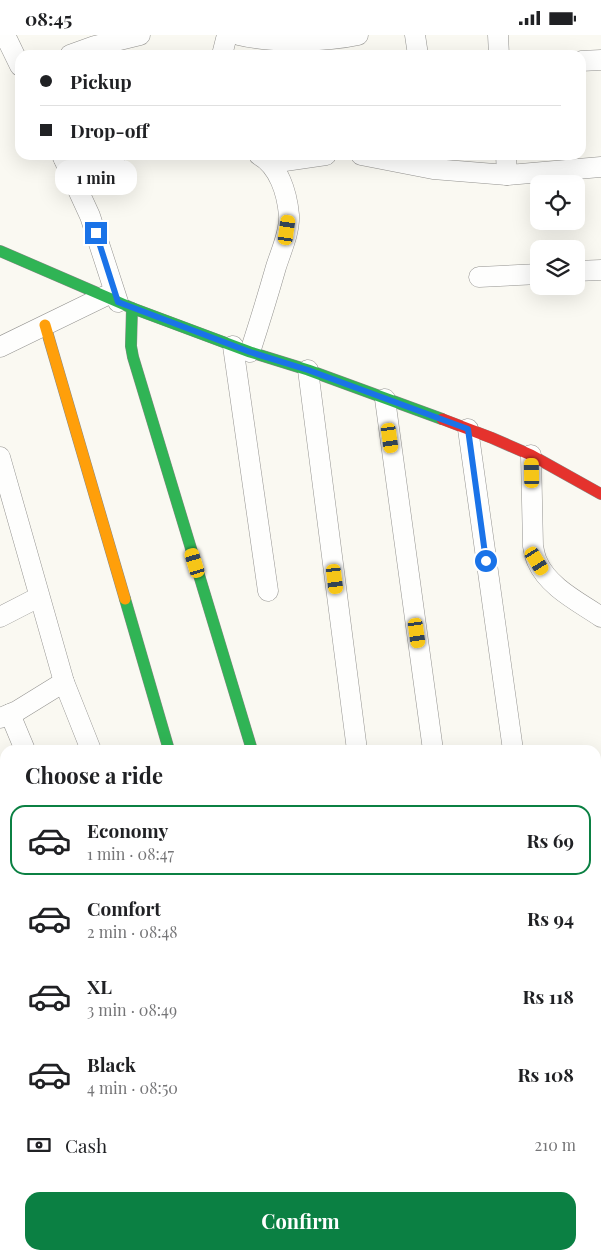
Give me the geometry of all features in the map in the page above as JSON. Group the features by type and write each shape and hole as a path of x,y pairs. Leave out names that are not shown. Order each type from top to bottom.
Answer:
{"street":[{"path":"5,35 15,56"},
{"path":"82,50 95,45 140,35"},
{"path":"223,50 227,35"},
{"path":"415,35 417,50"},
{"path":"498,35 499,50"},
{"path":"251,36 344,41"},
{"path":"586,61 601,60"},
{"path":"64,160 90,216 118,302 250,745"},
{"path":"266,160 277,172 284,190 289,215 285,240 242,349 268,591"},
{"path":"412,160 601,167"},
{"path":"0,251 118,302 242,349 308,370 492,438 598,486"},
{"path":"585,271 601,270"},
{"path":"479,277 530,274"},
{"path":"0,347 45,325 118,302"},
{"path":"45,325 168,745"},
{"path":"308,370 356,745"},
{"path":"385,399 432,745"},
{"path":"468,429 512,745"},
{"path":"531,455 533,546 537,561 544,573 556,585 601,617"},
{"path":"0,457 64,682 89,745"},
{"path":"0,617 39,597"},
{"path":"22,745 5,716 64,682"}],"traffic: fast":[{"path":"0,251 132,308 250,352 308,370 442,419"},
{"path":"132,308 131,346 133,357 250,745"},
{"path":"125,599 168,745"}],"traffic: slow":[{"path":"45,325 125,599"}],"traffic: jam":[{"path":"442,419 531,455 601,494"}],"route":[{"path":"96,233 118,302 250,352 308,370 468,429 486,561"}]}
